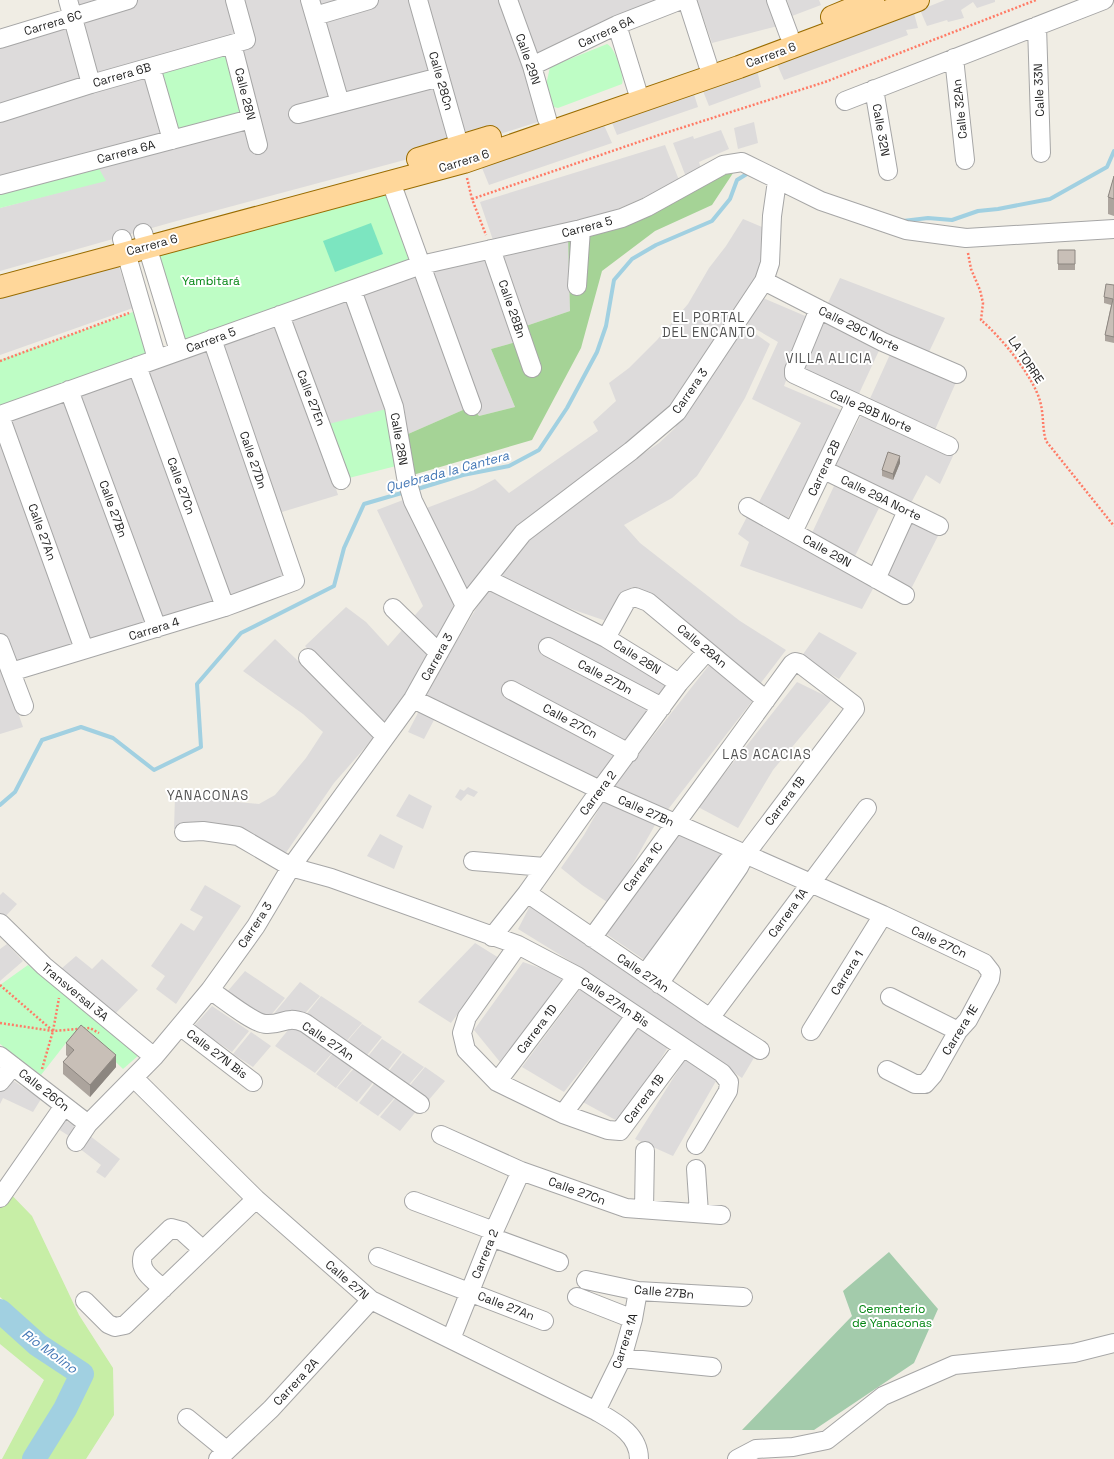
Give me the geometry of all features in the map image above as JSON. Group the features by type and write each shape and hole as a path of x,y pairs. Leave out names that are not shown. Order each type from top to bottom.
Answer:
{"main road":[{"name":"Carrera 6","path":"145,240 391,182 462,155 547,119 708,65 788,35 873,0"},
{"name":"Carrera 6","path":"0,287 145,240 462,155 739,67 918,0"},
{"name":"Carrera 6","path":"0,272 124,246"}],"street":[{"name":"Carrera 6C","path":"0,39 70,8 128,0"},
{"name":"Calle 28N","path":"236,0 239,42 258,145"},
{"path":"340,103 312,8 369,0"},
{"name":"Calle 28Cn","path":"418,0 462,155"},
{"name":"Calle 29N","path":"508,0 532,66 547,119"},
{"name":"Carrera 6A","path":"532,66 617,25 681,0"},
{"path":"687,0 708,65"},
{"path":"776,0 788,35"},
{"path":"845,101 1104,0"},
{"path":"70,8 91,84"},
{"path":"617,25 637,90"},
{"name":"Calle 33N","path":"1037,26 1041,154"},
{"name":"Carrera 6B","path":"0,113 91,84 239,42"},
{"name":"Calle 32An","path":"954,58 965,160"},
{"path":"151,67 172,140"},
{"path":"298,114 440,77"},
{"name":"Calle 32N","path":"874,89 888,171"},
{"name":"Carrera 6A","path":"0,185 252,119"},
{"name":"Carrera 5","path":"0,415 421,265 581,230 622,218 647,207 723,165 742,162 775,179"},
{"path":"775,179 820,201 906,230 966,238 1114,229"},
{"name":"Carrera 3","path":"76,1142 88,1124 154,1057 210,990 256,926 291,867 413,699 465,606 523,532 631,451 677,412 764,281 770,263 775,179"},
{"path":"391,182 472,406"},
{"path":"577,286 581,230"},
{"path":"145,240 179,351"},
{"path":"124,246 157,359"},
{"name":"Calle 28Bn","path":"491,249 532,368"},
{"name":"Calle 29C Norte","path":"764,281 883,342 957,374"},
{"name":"Calle 28N","path":"352,290 394,406 406,477 413,501 465,606"},
{"name":"Calle 29B Norte","path":"818,309 794,370 794,374 855,404 949,446"},
{"name":"Calle 27En","path":"280,315 341,480"},
{"name":"Calle 27Dn","path":"212,339 295,581"},
{"name":"Calle 27Cn","path":"137,366 225,607"},
{"name":"Calle 27Bn","path":"69,390 157,628"},
{"name":"Carrera 2B","path":"793,532 855,404"},
{"name":"Calle 27An","path":"0,415 84,649"},
{"name":"Calle 29A Norte","path":"824,470 939,526"},
{"name":"Calle 29N","path":"748,507 905,596"},
{"path":"876,579 907,511"},
{"name":"Calle 28N","path":"487,579 606,638 679,683"},
{"name":"Carrera 4","path":"11,672 225,607 295,581"},
{"name":"Calle 28An","path":"606,638 627,600 635,598 648,602 766,700"},
{"path":"393,608 439,653"},
{"path":"0,642 24,706"},
{"name":"Calle 27Dn","path":"548,647 662,707"},
{"name":"Carrera 2","path":"492,937 527,893 600,790 629,753 679,683 707,651"},
{"path":"308,658 385,736"},
{"name":"Carrera 1C","path":"592,938 795,662 799,663 848,700 854,705 855,709"},
{"name":"Calle 27Cn","path":"511,690 629,753"},
{"name":"Calle 27Bn","path":"413,699 600,790 883,915"},
{"name":"Carrera 1B","path":"745,855 855,709"},
{"name":"Carrera 1A","path":"710,1018 867,808"},
{"path":"184,832 203,831 238,836 291,867 331,878 492,937"},
{"path":"652,979 726,862 745,855"},
{"path":"473,861 545,867"},
{"name":"Calle 27An","path":"527,893 652,979 760,1050"},
{"name":"Calle 27Cn","path":"883,915 984,963 991,972"},
{"name":"Carrera 1","path":"811,1031 883,915"},
{"name":"Transversal 3A","path":"0,923 61,981 154,1057"},
{"name":"Calle 27An Bis","path":"492,937 518,945 577,976 682,1048 722,1073 729,1082 728,1091 696,1145"},
{"path":"518,945 467,1017 462,1033 466,1050 497,1082 563,1114 635,1016"},
{"name":"Carrera 1E","path":"887,1070 915,1084 925,1084 933,1075 958,1031 968,1020 990,979 991,972"},
{"name":"Carrera 1D","path":"497,1082 577,976"},
{"name":"Calle 27An","path":"210,990 255,1020 264,1024 287,1019 296,1019 306,1024 420,1104"},
{"path":"890,997 958,1031"},
{"name":"Calle 27N Bis","path":"180,1026 253,1082"},
{"name":"Carrera 1B","path":"563,1114 608,1130 620,1131 682,1048"},
{"path":"0,1082 6,1061"},
{"name":"Calle 26Cn","path":"6,1061 88,1124"},
{"name":"Calle 27N","path":"134,1078 256,1199 371,1300 596,1411 626,1429 639,1454"},
{"path":"0,1198 64,1106"},
{"name":"Calle 27Cn","path":"441,1135 521,1171 626,1208 721,1215"},
{"path":"644,1209 645,1152"},
{"path":"696,1169 699,1213"},
{"name":"Carrera 2","path":"451,1339 493,1234 521,1171"},
{"path":"85,1301 108,1324 115,1327 125,1325 256,1199"},
{"path":"414,1201 559,1262"},
{"path":"163,1289 142,1267 141,1261 143,1255 165,1233 171,1228 182,1231 203,1250"},
{"name":"Calle 27An","path":"378,1257 544,1321"},
{"name":"Calle 27Bn","path":"586,1280 638,1291 743,1297"},
{"name":"Carrera 1A","path":"596,1411 622,1358 633,1319 638,1291"},
{"path":"577,1297 633,1319"},
{"name":"Carrera 2A","path":"222,1454 271,1409 371,1300"},
{"path":"737,1459 756,1449 793,1447 827,1440 883,1396 954,1366 1074,1353 1114,1343"},
{"path":"622,1358 712,1367"},
{"path":"187,1418 222,1454"}],"path":[{"path":"472,200 659,135 825,82 1036,0"},
{"path":"462,155 472,200 491,249"},
{"name":"LA TORRE","path":"966,238 971,269 980,290 983,303 981,320 1004,342 1032,382 1041,406 1043,430 1046,441 1114,526"},
{"path":"0,361 133,312"},
{"path":"37,1085 53,1031 61,981"},
{"path":"0,985 53,1031"},
{"path":"0,1023 53,1031 90,1028 104,1036"}],"shaded area":[{"path":"68,0 505,0 547,119 459,147 439,79 457,146 173,222 0,271 0,208 106,180 0,182 0,43 72,16","holes":["227,45 248,120 147,73"]},
{"path":"512,0 662,0 600,23 534,55"},
{"path":"697,0 769,0 778,26 712,43"},
{"path":"787,0 819,0 821,5 792,16"},
{"path":"945,0 995,0 995,2 977,8 973,2 961,10 964,18 948,22 947,20 927,26 920,10"},
{"path":"911,2 918,28 906,30 908,35 784,80 773,55"},
{"path":"755,61 761,87 709,106 699,81"},
{"path":"692,88 698,107 617,135 610,118"},
{"path":"754,122 758,143 738,149 734,128"},
{"path":"603,123 612,143 489,185 480,163"},
{"path":"721,130 729,149 699,162 702,172 686,177 673,143 693,136 694,139"},
{"path":"665,145 679,180 654,193 594,219 494,243 480,202"},
{"path":"743,219 762,227 764,268 673,408 467,592 424,509 474,490 495,479 509,493 598,431 593,422 616,401 609,383 629,368 657,340 688,304 709,268 726,246"},
{"path":"569,240 570,311 523,327 498,253"},
{"path":"491,249 523,340 491,349 515,407 479,416 460,371 472,406 399,438 321,426 284,328 338,495 272,515 295,581 11,672 0,642 0,415"},
{"path":"118,264 133,308 0,355 0,294"},
{"path":"840,278 945,318 929,352 825,309"},
{"path":"763,298 810,318 784,386 843,411 788,518 759,502 801,423 752,399 778,342 747,324"},
{"path":"820,321 883,342 856,400 798,374"},
{"path":"744,326 770,344 745,398 722,437 697,476 672,498 624,525 640,543 740,621 786,650 757,688 655,602 632,587 612,623 574,610 498,580 514,552 528,537 579,497 659,443 675,428 688,406"},
{"path":"892,350 957,380 934,432 868,403"},
{"path":"861,416 953,456 940,484 926,475 911,503 834,468"},
{"path":"834,486 879,508 855,556 812,533"},
{"path":"403,500 458,606 417,678 384,724 347,694 305,646 346,607 366,622 388,646 423,606 377,510"},
{"path":"749,513 875,585 862,609 740,566 749,542 738,534"},
{"path":"908,519 939,534 911,589 883,574"},
{"path":"489,587 609,646 668,685 626,745 510,681 505,693 617,753 595,786 424,696"},
{"path":"819,632 857,653 839,679 801,657"},
{"path":"275,639 376,735 334,783 283,857 220,826 174,829 175,796 259,804 275,795 306,758 323,732 303,714 243,671"},
{"path":"0,660 23,727 0,734"},
{"path":"710,664 753,700 666,812 612,788"},
{"path":"797,682 832,699 773,770 738,828 698,807"},
{"path":"419,711 434,720 424,739 408,732"},
{"path":"468,787 478,792 474,797 467,794 461,801 455,797 460,789 464,791"},
{"path":"409,794 432,806 423,829 396,816"},
{"path":"604,800 659,818 610,904 582,885 561,868 584,835"},
{"path":"679,831 724,851 649,963 605,933"},
{"path":"380,834 403,846 394,869 367,856"},
{"path":"205,885 241,906 176,1004 156,989 165,976 151,966 181,923 194,931 203,917 190,910"},
{"path":"3,892 17,904 4,918 0,915 0,895"},
{"path":"531,904 755,1056 742,1078 570,961 518,929"},
{"path":"475,943 499,958 451,1023 418,1002"},
{"path":"7,944 23,961 0,981 0,949"},
{"path":"76,956 92,969 102,959 138,990 113,1016 61,969"},
{"path":"523,962 566,977 500,1062 474,1030"},
{"path":"245,971 285,998 267,1020 227,992"},
{"path":"300,982 320,996 302,1017 271,1017"},
{"path":"583,985 627,1012 564,1092 522,1067"},
{"path":"321,996 362,1023 344,1044 304,1017"},
{"path":"212,1006 249,1031 232,1052 194,1026"},
{"path":"293,1024 333,1052 315,1073 275,1046"},
{"path":"362,1024 382,1037 364,1059 344,1045"},
{"path":"639,1025 670,1044 621,1123 581,1101"},
{"path":"251,1032 271,1046 253,1067 233,1054"},
{"path":"382,1039 402,1052 385,1074 365,1060"},
{"path":"333,1053 354,1066 336,1088 316,1074"},
{"path":"403,1053 424,1067 406,1088 386,1075"},
{"path":"687,1056 716,1081 673,1156 635,1139"},
{"path":"355,1067 375,1080 357,1102 337,1088"},
{"path":"425,1067 445,1081 427,1102 407,1089"},
{"path":"0,1072 41,1099 33,1112 3,1098 0,1104"},
{"path":"376,1081 397,1095 378,1116 359,1103"},
{"path":"397,1096 418,1109 400,1131 380,1117"},
{"path":"50,1111 75,1126 69,1136 44,1120"},
{"path":"85,1132 120,1159 105,1178 96,1172 101,1165 75,1145"}],"green space":[{"path":"607,44 610,46 619,62 623,80 622,84 558,108 554,107 546,85 550,67"},
{"path":"230,54 248,120 166,139 147,73"},
{"path":"93,158 106,181 0,208 0,182"},
{"path":"737,167 712,205 655,231 602,271 581,348 532,440 406,477 399,438 472,406 479,416 515,407 491,349 523,340 523,327 570,311 568,234"},
{"name":"Yambitará","path":"391,182 421,265 178,345 148,246"},
{"path":"371,223 383,254 335,272 323,241"},
{"path":"133,312 147,354 0,409 0,360"},
{"path":"394,407 404,464 341,480 321,426"},
{"path":"28,965 139,1055 123,1069 86,1033 73,1034 41,1075 0,1044 0,985"},
{"path":"0,1183 32,1216 79,1315 113,1368 114,1415 86,1459 39,1459 90,1371 22,1318 0,1297"},
{"name":"Cementerio de Yanaconas","path":"889,1252 938,1309 914,1363 814,1430 742,1430 852,1316 843,1291"},
{"path":"0,1317 73,1376 25,1459 2,1459 44,1380 0,1344"}],"building":[{"path":"1114,176 1114,199 1108,197"},
{"path":"1058,250 1075,250 1075,264 1058,264"},
{"path":"1106,284 1114,285 1114,337 1105,335 1113,299 1104,297"},
{"path":"888,452 900,456 893,474 882,470"},
{"path":"81,1025 116,1055 90,1085 63,1062 74,1050 66,1043"}],"waterway":[{"name":"Quebrada la Cantera","path":"903,221 928,218 952,220 978,211 998,209 1050,199 1107,167 1114,151"},
{"name":"Quebrada la Cantera","path":"414,490 463,475 509,466 539,450 567,408 597,352 606,326 614,280 632,259 656,245 712,221 730,199 737,180 750,172"},
{"name":"Quebrada la Cantera","path":"0,805 15,792 42,740 81,727 113,738 154,770 201,747 197,684 241,633 334,586 344,548 364,504 405,492"},
{"name":"Río Molino","path":"0,1311 38,1345 82,1374 65,1409 34,1459"}],"district":[{"name":"EL PORTAL DEL ENCANTO","path":"709,324"},
{"name":"VILLA ALICIA","path":"829,358"},
{"name":"LAS ACACIAS","path":"767,754"},
{"name":"YANACONAS","path":"208,795"}]}
